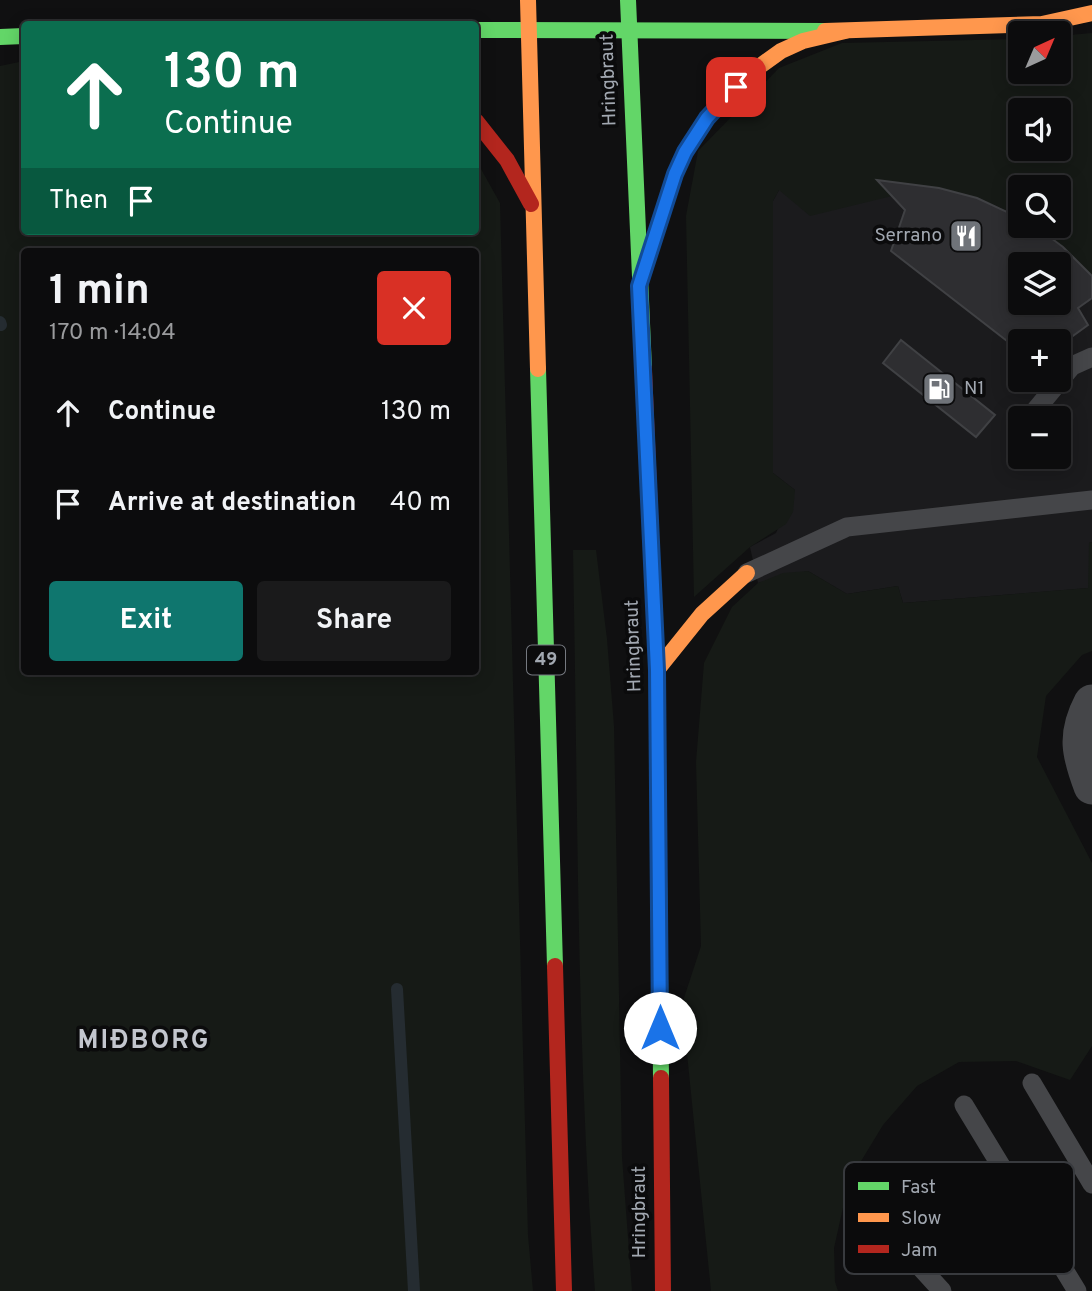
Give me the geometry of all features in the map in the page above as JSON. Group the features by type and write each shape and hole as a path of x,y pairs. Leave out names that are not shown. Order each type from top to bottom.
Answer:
{"main road":[{"name":"49","path":"528,0 564,1291"},
{"name":"Hringbraut","path":"628,0 657,670 663,1291"},
{"path":"1056,21 1092,13"},
{"path":"1071,23 1092,23"},
{"path":"479,30 845,31 1008,25"},
{"path":"639,286 675,174 685,152 707,118 749,74 782,51 803,41 845,31"},
{"path":"0,37 21,36"},
{"path":"479,124 513,168 534,210"},
{"path":"657,670 702,614 747,573"}],"street":[{"path":"1092,703 1084,718 1080,755 1092,786"}],"lane":[{"path":"1039,406 1072,366 1092,357"},
{"path":"747,573 847,527 1092,500"},
{"path":"1032,1083 1092,1184"},
{"path":"964,1105 999,1162"},
{"path":"927,1274 943,1291"},
{"path":"1067,1274 1077,1291"}],"shaded area":[{"path":"1092,33 1092,276 1071,252 1050,238 1071,238 1071,175 1008,175 1008,211 962,194 900,183 892,196 810,216 779,190 773,201 773,473 795,490 793,512 786,524 750,547 694,597 686,216 698,151 779,68 842,43 1008,39 1008,84 1071,84 1071,35"},
{"path":"21,62 21,235 479,235 479,165 500,203 528,1235 533,1291 0,1291 0,66"},
{"path":"900,183 939,188 977,198 1008,212 1008,238 1051,238 1068,252 1008,252 1008,315 1071,315 1071,255 1092,276 1092,542 1089,543 1089,588 903,603 898,586 847,594 808,571 758,583 750,547 776,533 795,490 773,473 773,201 779,190"},
{"path":"1092,542 1092,651 1082,655 1046,696 1037,757 1092,863 1092,1046 1070,1080 1016,1061 959,1062 917,1086 883,1125 861,1162 844,1162 844,1203 834,1248 835,1282 838,1291 711,1291 682,1004 701,946 696,762 704,663 732,607 758,583 783,573 808,571 847,594 898,586 903,603 1088,588 1089,543"},
{"path":"573,550 596,550 614,726 622,1157 632,1291 595,1291 581,1014"}],"building":[{"path":"877,180 939,188 977,198 1008,212 1008,238 1051,238 1068,252 1008,252 1008,315 1071,315 1071,255 1092,276 1092,298 1078,308 1088,325 1071,337 1071,329 1008,329 1008,342 891,251 905,210"},
{"path":"901,340 995,415 976,437 883,363"}],"waterway":[{"path":"397,989 414,1291"}],"traffic: fast":[{"path":"628,0 644,369"},
{"path":"479,30 825,31"},
{"path":"0,37 21,36"},
{"path":"538,369 555,966"},
{"path":"657,681 661,1078"}],"traffic: slow":[{"path":"528,0 538,369"},
{"path":"825,31 1042,24 1092,13"},
{"path":"646,264 675,174 685,152 707,118 749,74 781,51 803,41 845,31"},
{"path":"657,670 702,614 747,573"}],"traffic: jam":[{"path":"479,125 507,160 531,204"},
{"path":"644,369 657,681"},
{"path":"555,966 564,1291"},
{"path":"661,1078 663,1291"}],"place":[{"name":"Serrano","path":"966,236"},
{"name":"N1","path":"939,389"}],"district":[{"name":"MIÐBORG","path":"144,1041"}],"route":[{"path":"660,1028 657,670 639,286 675,174 685,152 707,118 736,87"}]}
